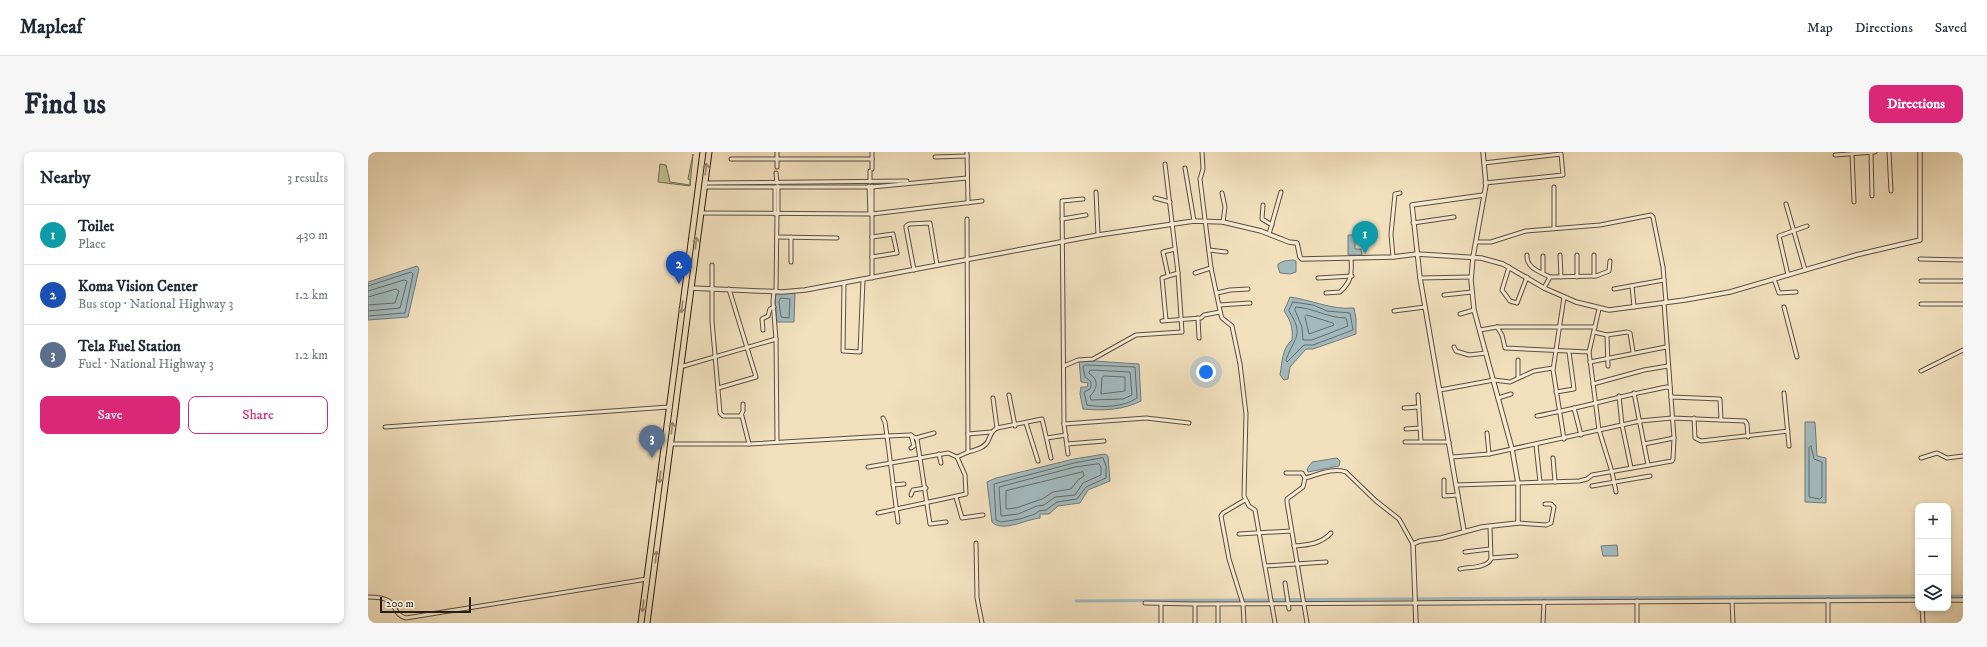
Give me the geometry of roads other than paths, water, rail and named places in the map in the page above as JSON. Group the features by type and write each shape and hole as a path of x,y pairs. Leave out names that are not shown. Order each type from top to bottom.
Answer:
{"highway":[{"path":"647,623 690,288 703,152"},
{"path":"641,623 669,407 697,213 704,185 709,152"}],"street":[{"path":"777,152 777,167"},
{"path":"872,152 870,182 872,278"},
{"path":"967,152 968,202"},
{"path":"1202,152 1203,169 1200,179 1211,268 1222,318 1232,326 1240,364 1246,411 1245,500 1249,506 1255,510 1275,623"},
{"path":"1483,152 1485,183 1473,257 1471,277 1472,292 1474,310 1512,449 1518,483 1518,523"},
{"path":"1871,152 1872,196"},
{"path":"1835,155 1875,152"},
{"path":"1889,152 1890,191"},
{"path":"690,288 775,291 805,290 1098,235 1172,223 1205,220 1224,222 1269,234 1289,242 1297,243 1300,257 1302,259 1393,257 1418,254 1473,257 1503,264 1544,288 1576,302 1599,309 1634,307 1730,292 1856,255 1920,240 1920,152"},
{"path":"1484,163 1561,154 1563,175 1485,183"},
{"path":"1852,154 1854,202"},
{"path":"935,157 967,156"},
{"path":"731,159 777,160 872,158"},
{"path":"1064,366 1078,360 1093,359 1105,350 1122,344 1130,336 1182,332 1178,272 1165,164"},
{"path":"1185,168 1194,221"},
{"path":"776,173 777,237 775,291 773,302 776,338 777,441"},
{"path":"776,185 968,178"},
{"path":"704,185 871,186 933,180"},
{"path":"1554,187 1554,228"},
{"path":"1096,192 1098,235"},
{"path":"1269,234 1281,192"},
{"path":"1222,193 1225,207 1224,222"},
{"path":"1393,257 1391,234 1395,194 1400,193"},
{"path":"1464,531 1420,278 1413,223 1413,204 1484,195"},
{"path":"1155,198 1170,202"},
{"path":"1068,454 1064,424 1062,201 1083,199"},
{"path":"697,213 871,214 982,201"},
{"path":"1786,204 1795,230 1805,270"},
{"path":"1263,205 1262,219 1272,225"},
{"path":"1062,219 1086,215"},
{"path":"1456,485 1579,481 1587,479 1592,474 1612,472 1674,459 1674,438 1666,347 1664,280 1653,215 1600,225 1526,231 1491,242 1476,242"},
{"path":"1413,223 1454,217"},
{"path":"967,219 968,452"},
{"path":"914,270 906,228 909,224 930,223 937,265"},
{"path":"1788,275 1779,236 1807,226"},
{"path":"872,237 893,234 897,253 872,257"},
{"path":"777,237 837,238"},
{"path":"791,237 791,262"},
{"path":"1168,275 1163,252 1175,249"},
{"path":"1209,250 1226,252"},
{"path":"1527,255 1527,264 1550,277 1594,276 1610,271 1610,261"},
{"path":"1560,255 1561,277"},
{"path":"1577,255 1577,277"},
{"path":"1594,255 1594,276"},
{"path":"1543,256 1543,273"},
{"path":"1326,293 1341,291 1352,276 1351,258"},
{"path":"1920,259 1963,260"},
{"path":"712,265 712,321 721,415 741,415"},
{"path":"1509,267 1502,290 1510,301 1517,303 1527,277"},
{"path":"1195,273 1211,268"},
{"path":"1166,320 1162,278 1178,272"},
{"path":"1318,278 1352,276"},
{"path":"1420,278 1471,277"},
{"path":"1544,288 1550,277"},
{"path":"1774,279 1779,293 1796,292"},
{"path":"844,283 843,351 860,352 863,280"},
{"path":"1614,289 1664,280"},
{"path":"1921,281 1963,281"},
{"path":"1632,286 1634,307"},
{"path":"718,388 756,377 729,289"},
{"path":"1216,293 1230,290 1248,289"},
{"path":"1444,296 1472,292"},
{"path":"1564,297 1553,368 1564,439"},
{"path":"1219,305 1250,303"},
{"path":"1921,304 1963,304"},
{"path":"763,330 762,320 768,316 770,309 774,307"},
{"path":"1394,311 1425,307"},
{"path":"1784,308 1797,357"},
{"path":"1599,309 1589,352 1599,430 1612,472 1616,492"},
{"path":"1460,314 1474,310"},
{"path":"1162,320 1201,318 1204,315 1220,312"},
{"path":"1198,318 1199,338"},
{"path":"1480,330 1497,327 1595,327"},
{"path":"1497,327 1502,336 1504,348 1589,352"},
{"path":"1594,332 1607,335 1627,332 1630,333 1634,352"},
{"path":"1607,335 1608,366"},
{"path":"680,367 715,358 776,338"},
{"path":"1454,347 1456,351 1469,355 1486,353"},
{"path":"1590,362 1608,357 1666,347"},
{"path":"1921,371 1963,350"},
{"path":"1556,392 1574,389 1569,352"},
{"path":"1518,360 1518,377"},
{"path":"1594,384 1644,370 1668,366"},
{"path":"1440,390 1494,380 1510,382 1518,377 1534,371 1553,368"},
{"path":"1537,416 1596,404 1619,396 1667,387 1670,388"},
{"path":"1634,393 1648,465"},
{"path":"1784,393 1789,446"},
{"path":"1498,398 1511,394"},
{"path":"1009,395 1015,426"},
{"path":"1418,395 1421,442"},
{"path":"1619,396 1622,426 1631,468"},
{"path":"1671,397 1720,399 1721,420"},
{"path":"993,398 998,428"},
{"path":"743,404 743,411 741,415 749,444"},
{"path":"385,427 669,407"},
{"path":"1404,408 1419,407"},
{"path":"1574,408 1581,435"},
{"path":"883,418 885,422 898,522"},
{"path":"1064,424 1146,418 1189,423"},
{"path":"1452,457 1489,454 1564,439 1640,421 1672,418 1746,421 1748,437"},
{"path":"1694,418 1695,438 1697,440 1748,437 1788,431"},
{"path":"968,434 991,432 998,428 1015,426 1042,419 1051,458"},
{"path":"1026,423 1038,461"},
{"path":"1406,429 1420,428"},
{"path":"957,457 979,448 988,442 991,432"},
{"path":"916,438 934,433"},
{"path":"1487,433 1489,454"},
{"path":"670,444 749,444 777,441 911,435 916,438 921,458 930,524 946,522"},
{"path":"911,435 914,446 911,448"},
{"path":"1047,438 1066,435"},
{"path":"1644,444 1674,438"},
{"path":"1067,444 1104,441"},
{"path":"1405,442 1449,442"},
{"path":"1536,445 1540,482"},
{"path":"868,467 948,453 957,457 965,475 966,493 956,497 878,513"},
{"path":"1921,458 1937,453 1947,458 1963,456"},
{"path":"939,454 940,463"},
{"path":"1553,458 1556,482"},
{"path":"1305,478 1333,471 1341,470 1346,472 1399,519 1413,544 1417,600 1416,623"},
{"path":"1286,473 1302,473 1305,478 1303,487 1287,500 1307,623"},
{"path":"1592,486 1650,476"},
{"path":"1444,480 1444,496 1458,495"},
{"path":"893,485 904,484"},
{"path":"911,495 913,490 926,488"},
{"path":"956,497 962,518 983,515"},
{"path":"1244,623 1242,602 1229,559 1221,516 1223,513 1245,500"},
{"path":"1413,544 1420,541 1441,538 1464,531 1490,526 1518,523 1541,525 1551,523 1553,505 1545,504"},
{"path":"1460,568 1485,565 1489,563 1491,558 1490,526"},
{"path":"1238,534 1291,531"},
{"path":"1294,546 1309,545 1325,539 1331,533"},
{"path":"976,543 977,598 982,623"},
{"path":"1465,552 1490,549"},
{"path":"1491,558 1516,556"},
{"path":"1265,566 1326,562"},
{"path":"368,597 387,599 392,602 400,616 406,618 647,579"},
{"path":"1285,582 1289,609"},
{"path":"1146,603 1218,604 1271,601 1417,600 1637,602 1915,600"},
{"path":"1828,600 1828,623"},
{"path":"1951,600 1963,600"},
{"path":"1732,601 1733,623"},
{"path":"1543,623 1544,602"},
{"path":"1637,602 1637,623"},
{"path":"1161,604 1161,623"},
{"path":"1195,604 1195,623"},
{"path":"1218,604 1218,623"},
{"path":"1922,611 1923,623"}],"water":[{"path":"1348,235 1355,235 1355,249 1361,249 1362,255 1348,255"},
{"path":"1284,261 1296,261 1296,272 1290,274 1280,273 1278,264"},
{"path":"417,266 419,269 408,317 368,320 368,282"},
{"path":"795,293 794,322 777,322 775,301 776,294"},
{"path":"1290,297 1337,308 1354,308 1356,334 1313,349 1306,349 1290,367 1288,379 1284,380 1280,375 1284,351 1292,340 1291,325 1284,311"},
{"path":"1079,360 1139,364 1141,401 1113,409 1083,409 1080,394 1081,387 1087,387 1088,383 1081,382"},
{"path":"1805,422 1815,422 1817,456 1826,458 1826,503 1805,502"},
{"path":"1105,454 1108,456 1110,481 1088,490 1080,503 1058,506 1049,514 1040,514 1040,518 1008,526 997,525 992,522 987,482 996,478 1074,459"},
{"path":"1337,458 1340,461 1339,466 1308,472 1307,469 1312,462"},
{"path":"1617,545 1618,556 1603,556 1601,546"}],"waterway":[{"path":"1076,601 1915,596"},
{"path":"1951,596 1963,596"}],"place":[{"name":"Toilet","path":"1365,254"},
{"name":"Koma Vision Center","path":"679,284"},
{"name":"Tela Fuel Station","path":"652,458"}]}
